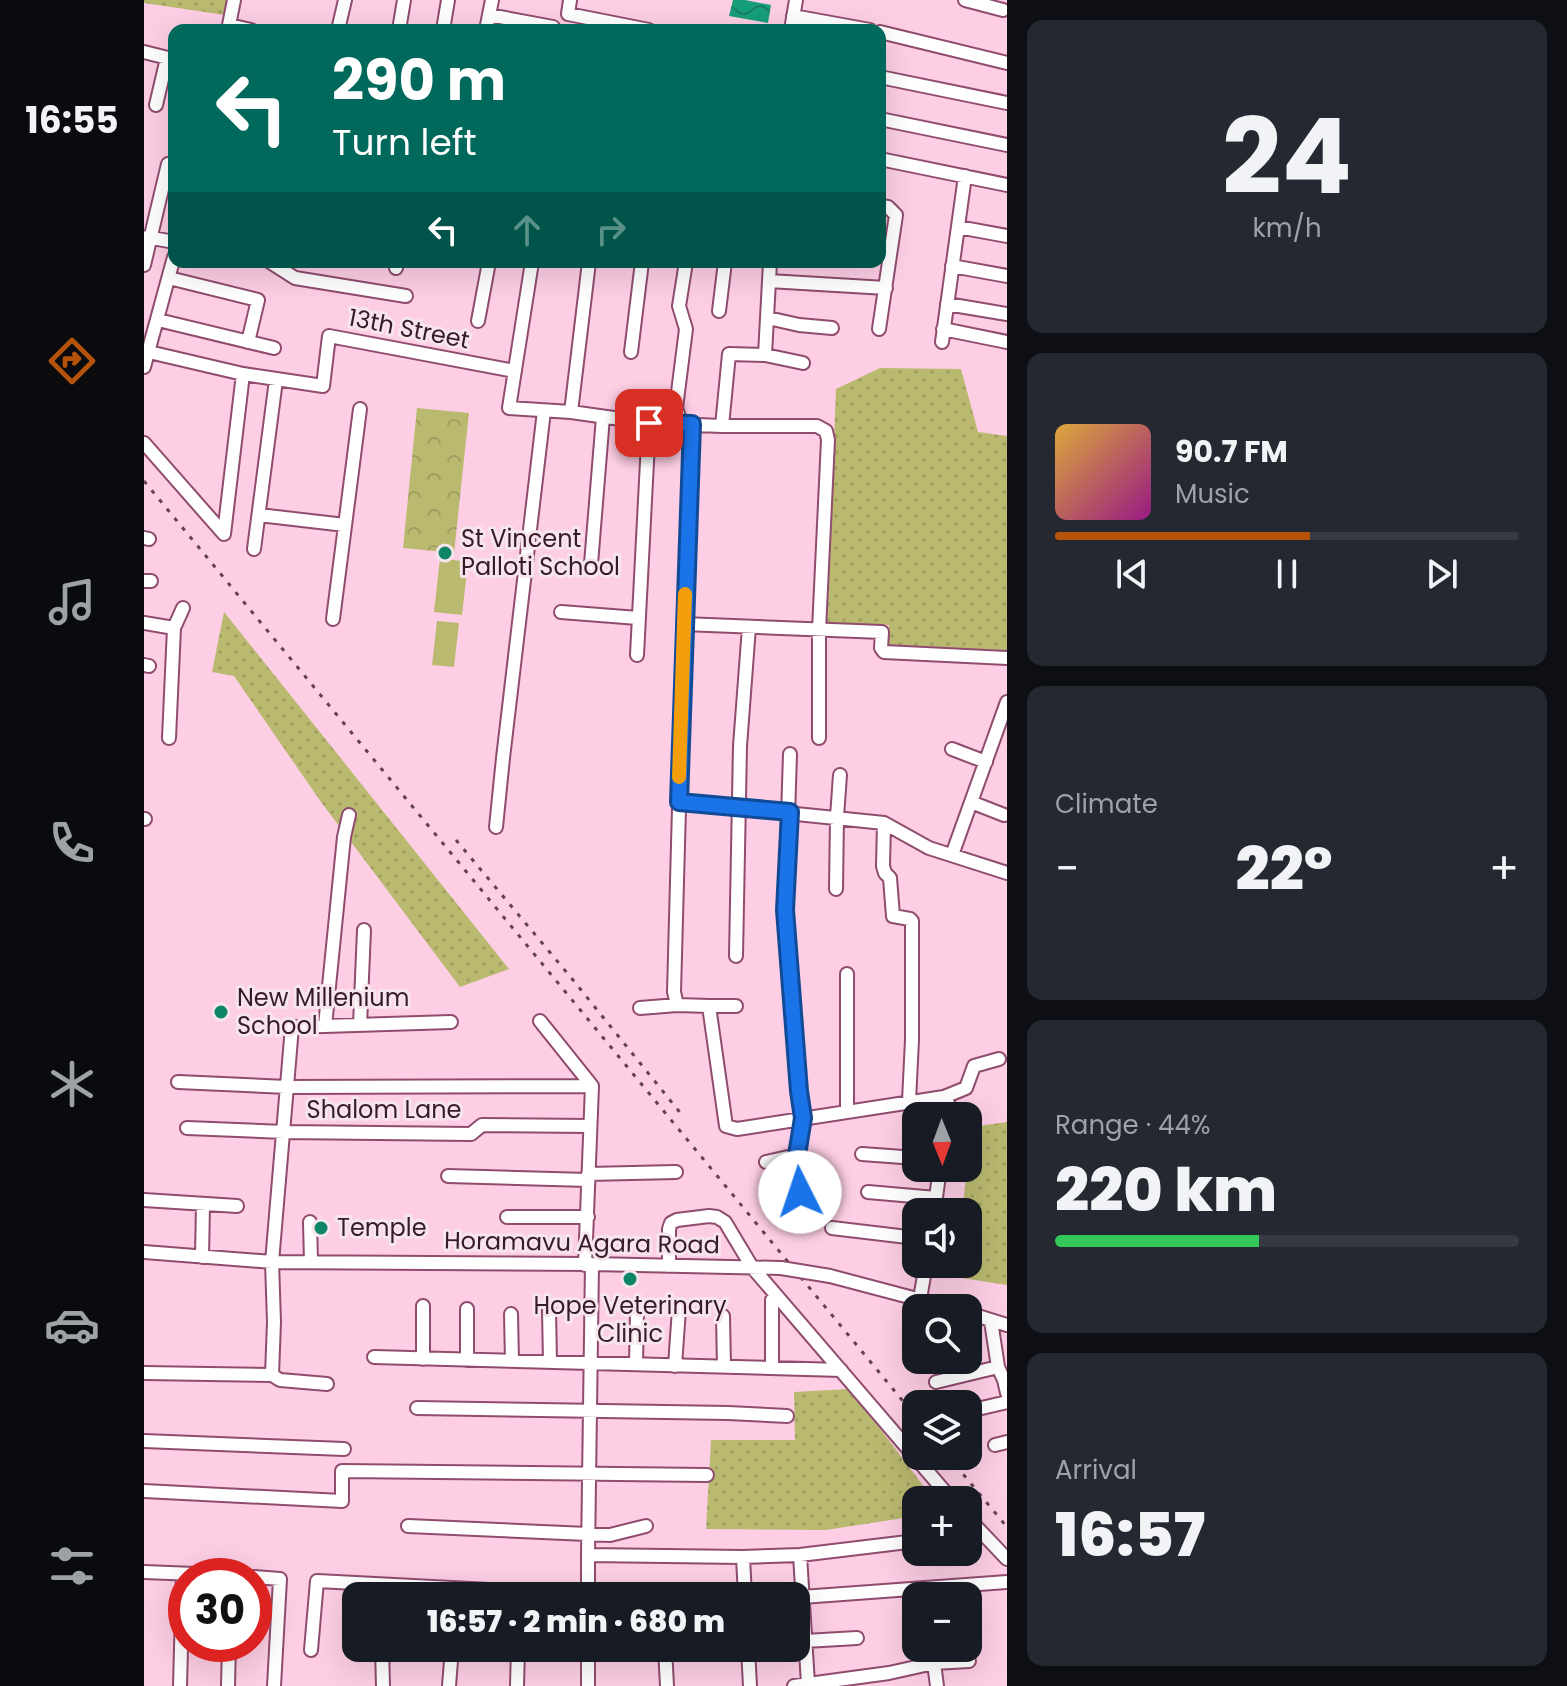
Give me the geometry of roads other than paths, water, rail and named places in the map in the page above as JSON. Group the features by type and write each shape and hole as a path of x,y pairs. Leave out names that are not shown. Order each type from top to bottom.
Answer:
{"street":[{"path":"229,24 234,0"},
{"path":"339,24 345,0"},
{"path":"400,24 404,0"},
{"path":"444,24 448,0"},
{"path":"487,24 492,0"},
{"path":"570,0 568,14 619,24"},
{"path":"792,24 796,0"},
{"path":"974,1 1003,10"},
{"path":"489,15 537,24"},
{"path":"793,16 837,24"},
{"path":"886,33 1007,63"},
{"path":"144,52 168,58"},
{"path":"156,105 168,66"},
{"path":"886,78 1007,103"},
{"path":"886,120 1007,145"},
{"path":"886,160 1007,185"},
{"path":"144,265 148,237 168,164"},
{"path":"965,176 942,335 1007,342"},
{"path":"886,207 896,215 886,243"},
{"path":"958,227 1007,236"},
{"path":"148,237 168,241"},
{"path":"952,266 1007,276"},
{"path":"144,367 171,268"},
{"path":"279,268 295,278 406,296"},
{"path":"478,321 488,268"},
{"path":"531,268 509,408 571,412 649,423 817,426 826,431 819,630 819,738"},
{"path":"571,412 588,268"},
{"path":"631,352 641,268"},
{"path":"677,1005 674,992 686,423 676,408 686,329 679,306 685,268"},
{"path":"719,311 724,268"},
{"path":"765,355 770,268"},
{"path":"879,329 886,288 886,268"},
{"path":"169,278 258,300 248,342"},
{"path":"769,281 886,288"},
{"path":"947,304 1007,314"},
{"path":"768,318 832,328"},
{"path":"158,320 274,348"},
{"name":"13th Street","path":"149,352 243,374 323,386 329,336 515,371"},
{"path":"722,426 729,354 765,355 803,363"},
{"path":"144,443 224,534 243,374"},
{"path":"254,549 276,380"},
{"path":"333,619 360,409"},
{"path":"496,827 544,411"},
{"path":"591,564 603,417"},
{"path":"637,655 649,423"},
{"path":"259,515 345,525"},
{"path":"169,738 174,628 183,608"},
{"path":"561,612 638,618"},
{"path":"144,623 174,628"},
{"path":"684,624 882,632 881,648 884,652 1007,658"},
{"path":"736,956 740,746 749,627"},
{"path":"952,855 1007,702"},
{"path":"952,749 986,762"},
{"path":"790,754 785,910 803,1118 797,1155 804,1212"},
{"path":"836,889 840,775"},
{"path":"679,802 884,823 929,848 1007,873"},
{"path":"971,802 1004,815"},
{"path":"325,1026 344,837 349,815"},
{"path":"884,823 883,866 890,878 893,916 912,921 909,1101"},
{"path":"360,1025 364,930"},
{"path":"847,974 847,1111"},
{"path":"709,1006 726,1126 737,1129 944,1097 966,1088 974,1066 999,1059"},
{"path":"640,1008 736,1006"},
{"path":"540,1021 592,1086 588,1177 591,1363 588,1582"},
{"path":"272,1375 272,1262 292,1027 451,1022"},
{"path":"178,1082 287,1087 592,1086"},
{"path":"944,1097 947,1102"},
{"name":"Shalom Lane","path":"187,1128 471,1134 482,1125 590,1126"},
{"path":"862,1154 902,1157"},
{"path":"766,1162 797,1155"},
{"path":"448,1176 588,1177 676,1172"},
{"path":"868,1192 936,1198 938,1182"},
{"path":"144,1200 237,1206"},
{"path":"202,1257 203,1204"},
{"path":"669,1266 671,1223 709,1216 725,1222 752,1267 940,1486"},
{"path":"507,1217 588,1217"},
{"path":"310,1222 311,1262"},
{"path":"832,1228 902,1236"},
{"name":"Horamavu Agara Road","path":"144,1252 272,1262 781,1268 830,1276 902,1294"},
{"path":"772,1300 772,1368"},
{"path":"423,1306 423,1359"},
{"path":"467,1309 467,1360"},
{"path":"675,1366 679,1309"},
{"path":"549,1310 550,1362"},
{"path":"636,1364 637,1310"},
{"path":"511,1314 512,1361"},
{"path":"723,1316 724,1367"},
{"path":"982,1318 1007,1325"},
{"path":"991,1321 998,1367 1006,1380 1007,1393"},
{"path":"374,1357 841,1370"},
{"path":"936,1382 998,1367"},
{"path":"144,1373 272,1375 280,1380 327,1384"},
{"path":"982,1408 1007,1402"},
{"path":"417,1408 787,1416"},
{"path":"144,1441 344,1449"},
{"path":"144,1491 342,1501 342,1471 707,1475"},
{"path":"408,1526 610,1535 646,1526"},
{"path":"610,1535 610,1556"},
{"path":"982,1540 1007,1559"},
{"path":"588,1555 800,1555 902,1543"},
{"path":"800,1555 801,1582"},
{"path":"743,1557 744,1582"},
{"path":"144,1572 168,1573"},
{"path":"272,1578 280,1579 274,1686"},
{"path":"311,1650 317,1581 342,1584"},
{"path":"810,1596 1007,1582"},
{"path":"810,1641 857,1638"},
{"path":"180,1686 181,1662"},
{"path":"228,1686 229,1662"},
{"path":"382,1662 383,1686"},
{"path":"449,1686 451,1662"},
{"path":"517,1686 518,1662"},
{"path":"588,1662 588,1686"},
{"path":"666,1662 667,1686"},
{"path":"749,1662 750,1686"},
{"path":"803,1662 801,1685 952,1662"},
{"path":"934,1663 937,1686"}],"water":[{"path":"733,0 771,5 768,23 729,16"}],"railway":[{"path":"144,481 902,1400"},
{"path":"456,840 682,1115"},
{"path":"960,1470 1007,1527"}],"place":[{"name":"St Vincent Palloti School","path":"445,553"},
{"name":"New Millenium School","path":"221,1012"},
{"name":"Temple","path":"321,1228"},
{"name":"Hope Veterinary Clinic","path":"630,1279"}]}
